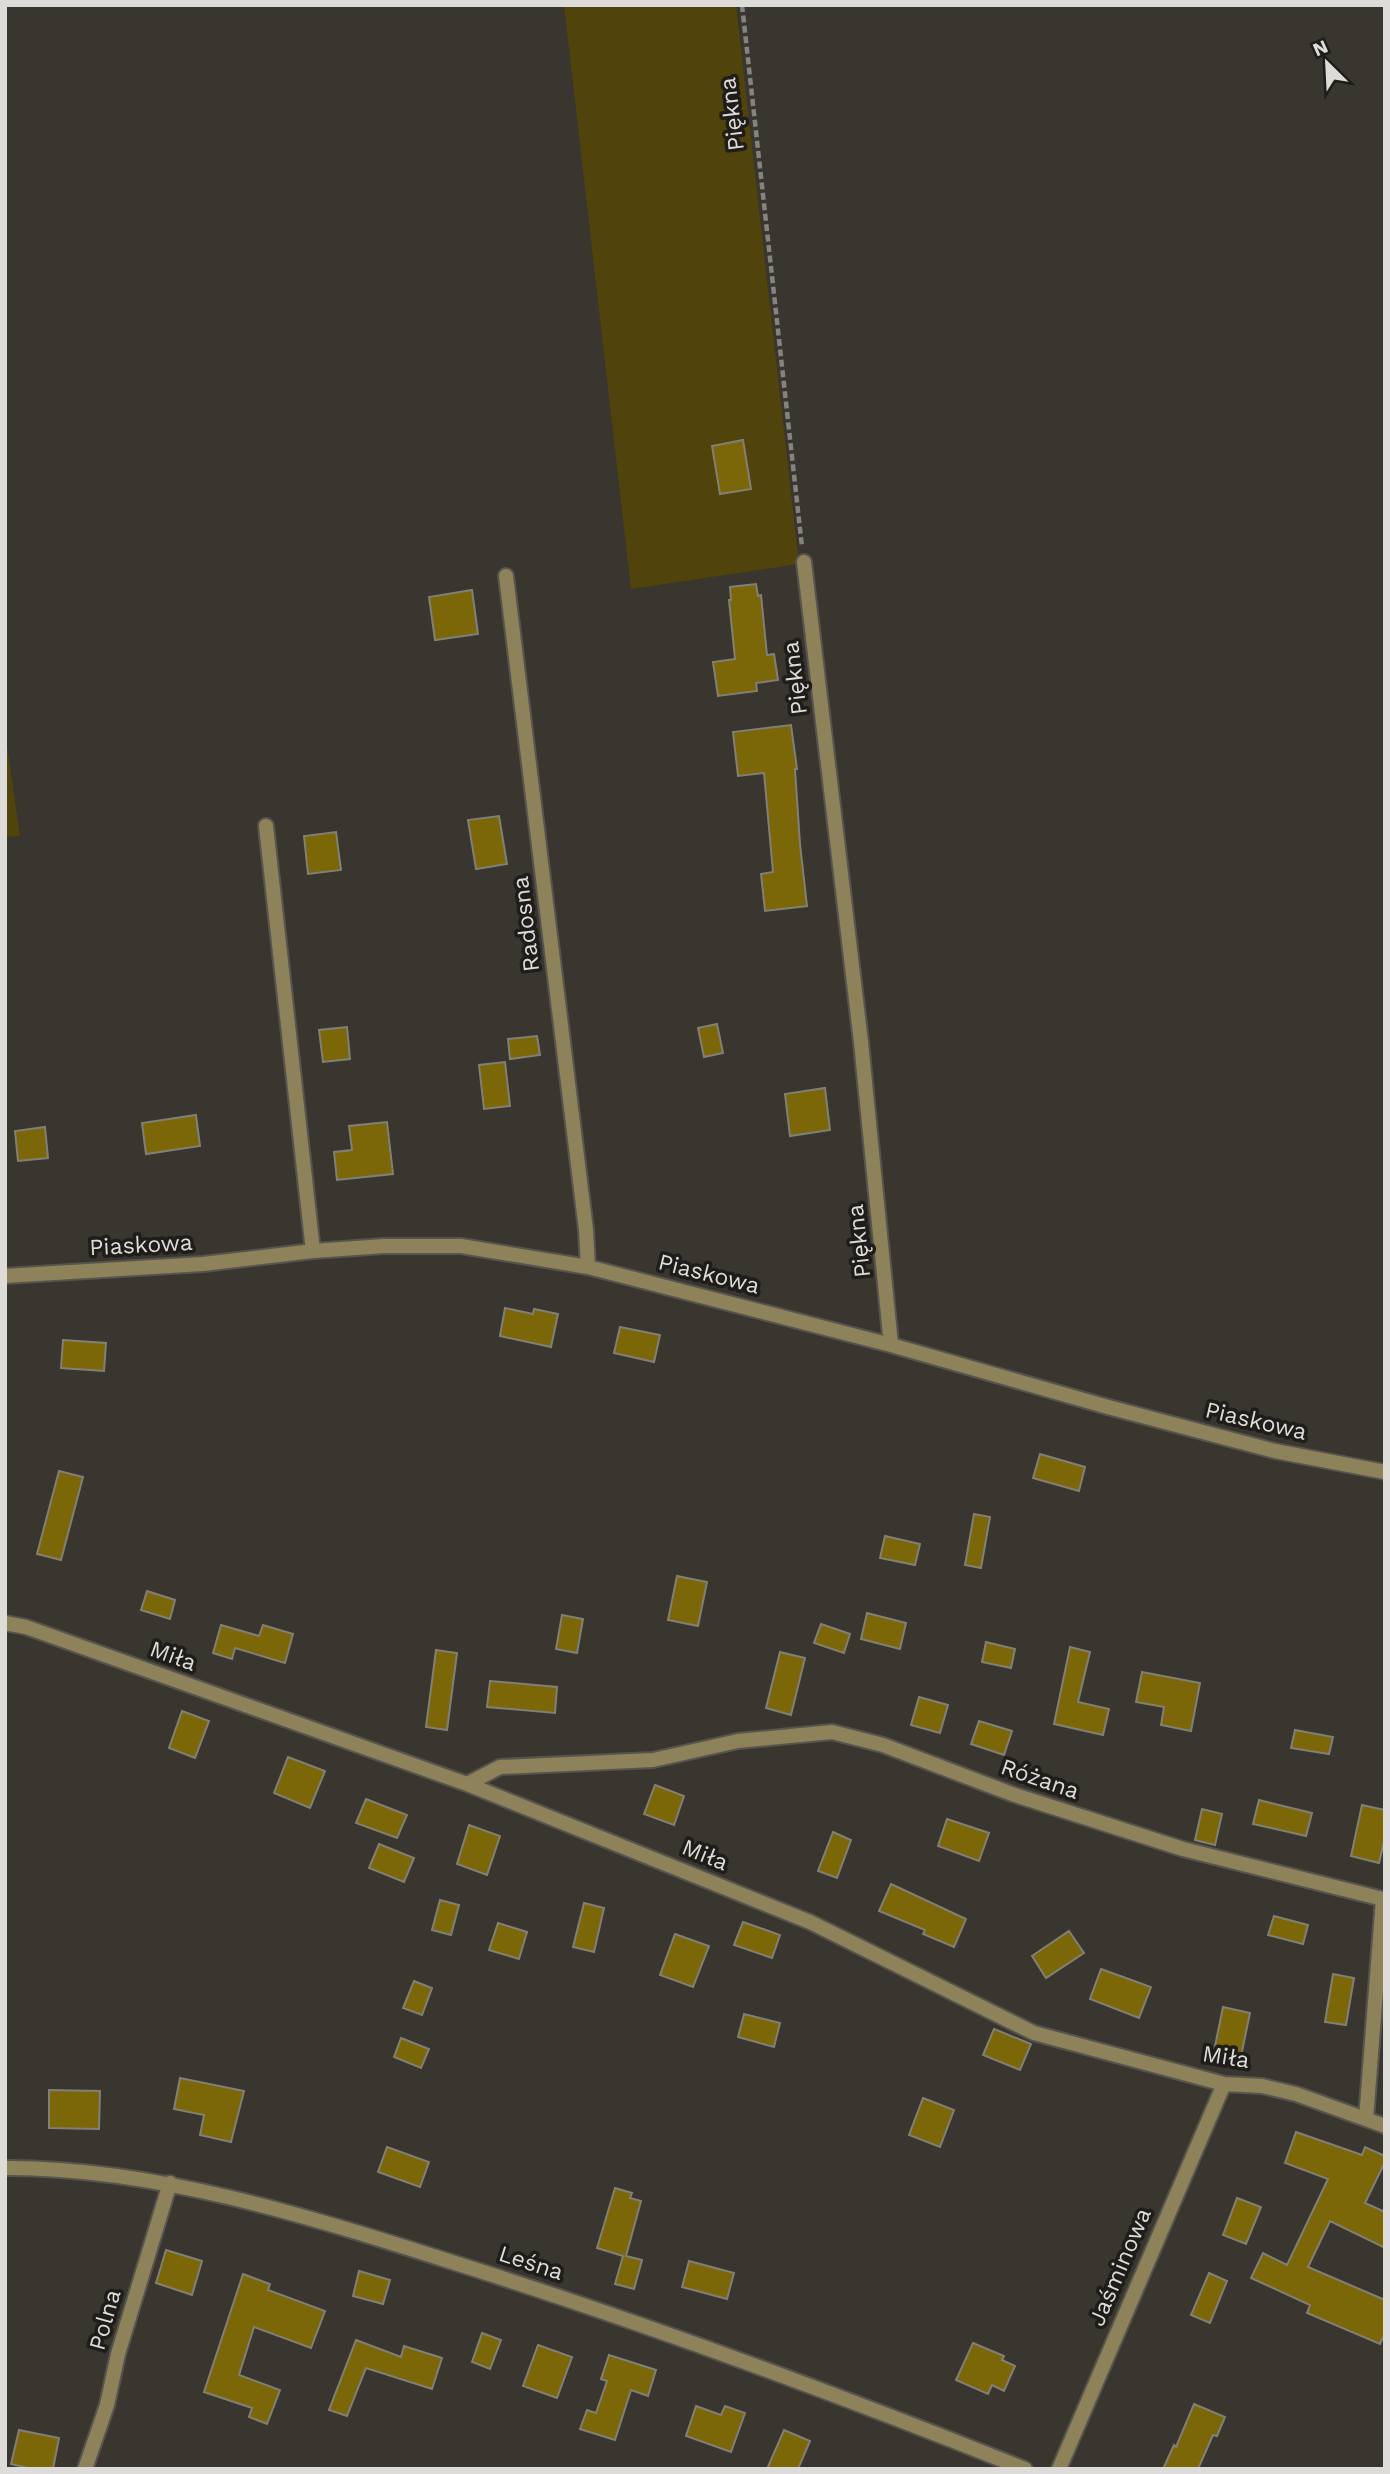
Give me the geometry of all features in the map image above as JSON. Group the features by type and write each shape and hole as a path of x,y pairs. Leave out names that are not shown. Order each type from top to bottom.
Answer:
{"street":[{"name":"Piękna","path":"804,562 862,1055 891,1345"},
{"name":"Radosna","path":"506,576 588,1267"},
{"path":"266,826 313,1251"},
{"name":"Piaskowa","path":"5,1276 203,1264 384,1246 461,1246 588,1267 891,1345 1275,1451 1385,1472"},
{"name":"Miła","path":"5,1623 26,1627 467,1784 810,1922 1034,2033 1224,2084 1262,2086 1296,2094 1385,2126"},
{"name":"Różana","path":"467,1784 500,1767 653,1760 738,1741 832,1732 883,1745 1012,1794 1183,1849 1376,1896 1383,1899 1382,1933 1366,2119"},
{"path":"1369,2077 1385,2075"},
{"name":"Jaśminowa","path":"1059,2469 1224,2084"},
{"name":"Leśna","path":"5,2168 36,2168 170,2183 282,2211 403,2246 569,2299 882,2412 1025,2469"},
{"name":"Polna","path":"85,2469 107,2405 118,2354 170,2183"}],"path":[{"name":"Piękna","path":"742,5 804,562"}],"shaded area":[{"path":"564,5 736,5 799,564 631,589"},
{"path":"5,731 20,836 5,837"}],"building":[{"path":"743,440 751,489 720,494 712,446"},
{"path":"756,584 758,596 761,595 767,655 774,654 778,680 756,683 757,691 718,696 713,662 735,659 730,587"},
{"path":"472,590 478,634 435,640 429,597"},
{"path":"791,725 797,769 800,844 807,906 765,911 761,874 773,872 764,773 738,776 733,732"},
{"path":"499,816 507,864 476,869 468,820"},
{"path":"336,832 341,870 308,874 304,836"},
{"path":"717,1024 723,1053 704,1057 698,1028"},
{"path":"347,1027 350,1059 323,1062 319,1030"},
{"path":"537,1036 540,1055 510,1059 508,1039"},
{"path":"505,1062 510,1106 484,1109 479,1065"},
{"path":"825,1088 830,1130 790,1136 785,1094"},
{"path":"196,1115 200,1146 146,1154 142,1123"},
{"path":"387,1122 393,1174 337,1180 334,1152 352,1150 349,1126"},
{"path":"45,1127 48,1158 18,1161 15,1131"},
{"path":"505,1308 533,1314 534,1309 558,1314 551,1347 500,1336"},
{"path":"620,1327 660,1335 654,1362 614,1353"},
{"path":"63,1340 106,1343 104,1371 61,1368"},
{"path":"1040,1454 1085,1467 1079,1491 1033,1478"},
{"path":"59,1471 83,1477 61,1560 37,1554"},
{"path":"974,1514 990,1517 981,1568 965,1565"},
{"path":"885,1536 920,1544 915,1565 880,1558"},
{"path":"677,1576 707,1582 698,1626 668,1620"},
{"path":"147,1591 175,1600 170,1619 141,1610"},
{"path":"867,1613 906,1623 900,1649 861,1639"},
{"path":"562,1615 583,1619 577,1653 556,1649"},
{"path":"821,1624 850,1634 844,1653 814,1643"},
{"path":"221,1625 259,1636 263,1625 293,1634 285,1663 235,1648 232,1659 213,1653"},
{"path":"986,1642 1015,1649 1011,1668 982,1662"},
{"path":"1070,1647 1090,1652 1078,1702 1109,1709 1103,1735 1054,1724"},
{"path":"436,1650 457,1653 447,1730 426,1727"},
{"path":"780,1652 805,1658 791,1715 766,1708"},
{"path":"1142,1672 1200,1683 1191,1731 1161,1725 1164,1707 1136,1702"},
{"path":"490,1681 557,1687 555,1713 487,1707"},
{"path":"919,1697 948,1705 940,1733 911,1725"},
{"path":"182,1711 209,1721 195,1758 169,1748"},
{"path":"979,1721 1012,1731 1004,1755 971,1744"},
{"path":"1295,1730 1333,1737 1329,1754 1291,1748"},
{"path":"288,1757 325,1771 310,1808 274,1793"},
{"path":"655,1785 684,1796 674,1825 644,1814"},
{"path":"366,1799 407,1815 397,1838 356,1823"},
{"path":"1259,1800 1312,1813 1306,1836 1253,1824"},
{"path":"1362,1805 1385,1810 1385,1838 1379,1863 1351,1856"},
{"path":"1202,1809 1222,1814 1215,1845 1195,1840"},
{"path":"947,1819 989,1833 979,1861 938,1846"},
{"path":"469,1825 500,1836 487,1875 457,1864"},
{"path":"833,1832 851,1840 837,1878 818,1871"},
{"path":"379,1844 414,1858 404,1882 369,1868"},
{"path":"891,1884 966,1919 954,1947 923,1934 925,1930 879,1911"},
{"path":"440,1900 459,1905 451,1935 432,1930"},
{"path":"584,1903 604,1908 594,1952 573,1947"},
{"path":"1274,1916 1308,1925 1303,1944 1268,1935"},
{"path":"743,1922 780,1935 772,1958 734,1945"},
{"path":"498,1923 527,1932 519,1959 489,1950"},
{"path":"1069,1931 1084,1953 1046,1978 1032,1956"},
{"path":"675,1934 709,1946 693,1987 660,1975"},
{"path":"1101,1969 1151,1987 1139,2018 1090,1999"},
{"path":"1333,1974 1354,1978 1346,2025 1325,2022"},
{"path":"414,1981 432,1988 422,2015 403,2008"},
{"path":"1223,2007 1250,2013 1240,2061 1213,2056"},
{"path":"744,2014 780,2023 774,2047 738,2037"},
{"path":"994,2029 1031,2044 1020,2070 983,2055"},
{"path":"401,2038 429,2049 421,2068 394,2057"},
{"path":"180,2078 244,2091 231,2142 200,2135 204,2115 174,2109"},
{"path":"49,2090 100,2091 99,2129 49,2128"},
{"path":"923,2098 954,2110 940,2147 909,2135"},
{"path":"1296,2132 1362,2155 1365,2147 1385,2156 1385,2162 1365,2203 1385,2212 1385,2248 1330,2221 1308,2267 1385,2300 1385,2333 1380,2344 1307,2313 1310,2305 1251,2278 1263,2253 1287,2265 1328,2179 1285,2163"},
{"path":"387,2147 429,2162 420,2187 378,2172"},
{"path":"615,2188 632,2193 630,2198 641,2201 626,2256 642,2260 634,2289 615,2284 623,2256 597,2248"},
{"path":"1237,2198 1261,2207 1246,2244 1223,2235"},
{"path":"166,2250 202,2261 192,2295 156,2283"},
{"path":"689,2261 734,2273 727,2299 682,2287"},
{"path":"359,2271 390,2280 383,2304 353,2296"},
{"path":"1209,2273 1227,2281 1210,2323 1191,2315"},
{"path":"243,2274 270,2284 268,2290 325,2311 311,2348 254,2327 239,2375 280,2390 267,2424 249,2417 252,2408 204,2392"},
{"path":"482,2333 501,2340 490,2369 472,2362"},
{"path":"356,2340 401,2357 404,2346 442,2358 432,2389 366,2368 347,2416 329,2410"},
{"path":"973,2343 1004,2356 1002,2360 1015,2366 1004,2391 992,2385 988,2394 956,2380"},
{"path":"538,2345 572,2357 557,2398 523,2386"},
{"path":"609,2355 656,2370 648,2396 631,2390 615,2440 580,2429 587,2410 596,2413 607,2381 601,2379"},
{"path":"1194,2404 1225,2417 1217,2436 1213,2435 1198,2469 1163,2469 1174,2445 1176,2447"},
{"path":"696,2406 721,2415 725,2406 745,2413 731,2452 686,2436"},
{"path":"19,2430 59,2438 53,2469 32,2469 11,2464"},
{"path":"784,2430 810,2441 798,2469 767,2469"}]}
